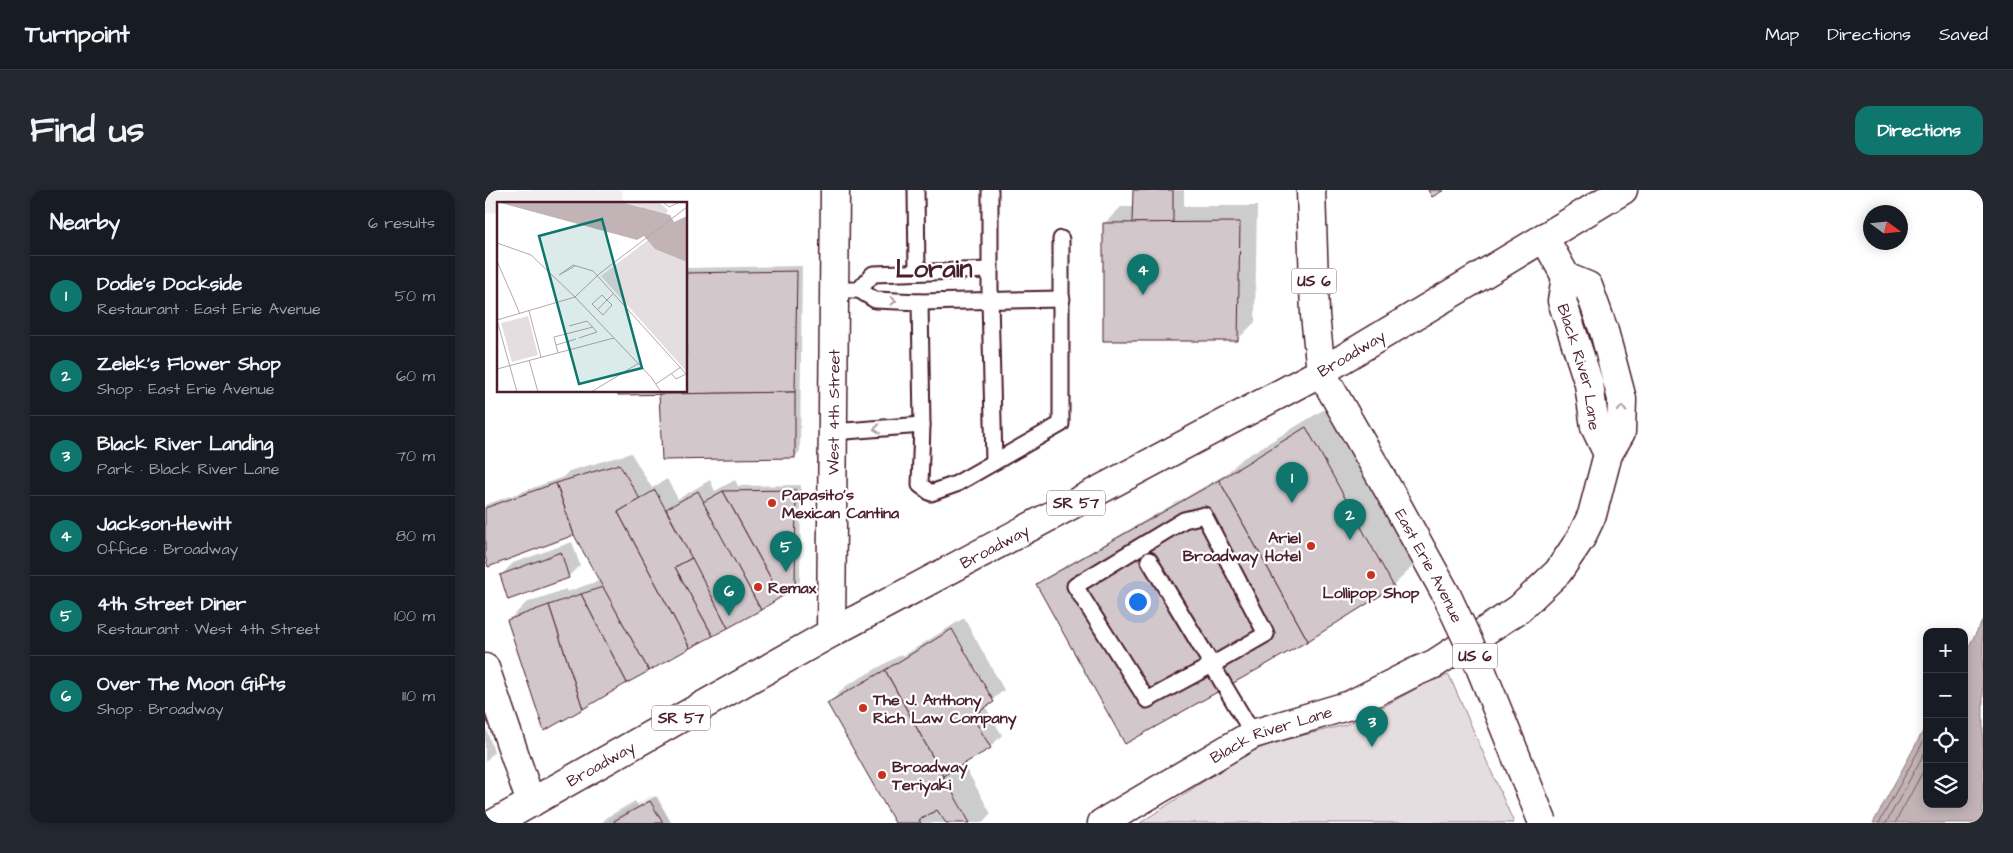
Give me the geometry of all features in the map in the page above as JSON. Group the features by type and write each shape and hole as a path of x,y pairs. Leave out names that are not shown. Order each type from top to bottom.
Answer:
{"street":[{"name":"West 4th Street","path":"831,633 833,432 846,290 835,190"},
{"name":"US 6","path":"1311,190 1315,315 1321,372"},
{"name":"Broadway","path":"495,823 831,633 1321,372 1623,190"},
{"name":"Black River Lane","path":"1102,823 1253,734 1351,706 1434,664 1519,609 1557,572 1581,538 1592,515 1608,454 1621,432 1622,399 1604,331 1588,286 1566,277 1544,237"},
{"name":"East Erie Avenue","path":"1321,372 1392,496 1454,611 1478,662 1543,823"},
{"path":"485,668 531,803"}],"lane":[{"path":"916,190 917,272"},
{"path":"990,190 989,270 994,462"},
{"path":"920,302 922,425 920,484 931,494 956,484 1061,424 1061,239"},
{"path":"846,290 873,274 989,270"},
{"path":"846,290 875,300 920,302 1062,299"},
{"path":"833,432 922,425"},
{"path":"1204,515 1267,634 1212,665 1147,700 1075,586 1185,520 1204,515"},
{"path":"1149,560 1253,734"}],"shaded area":[{"path":"485,190 623,190 622,202 497,202 497,212 485,213"},
{"path":"1449,675 1514,823 1140,823 1247,753 1280,741 1345,725 1370,714 1430,681"},
{"path":"650,796 658,797 672,823 603,823"}],"water":[{"path":"1983,620 1983,823 1873,823 1923,731 1923,808 1968,808 1968,648"}],"building":[{"path":"1133,190 1173,190 1173,223 1132,223"},
{"path":"1428,190 1444,190 1432,197"},
{"path":"1240,222 1238,341 1103,341 1103,223"},
{"path":"797,271 795,392 618,395 618,392 687,392 687,273"},
{"path":"795,392 795,458 662,460 659,394"},
{"path":"1306,427 1394,587 1308,641 1219,480"},
{"path":"619,464 640,499 618,512 690,648 649,671 574,535 556,483"},
{"path":"1219,480 1308,641 1125,744 1036,584"},
{"path":"556,483 574,535 488,567 485,556 485,508"},
{"path":"655,490 692,558 675,567 713,636 690,648 618,512"},
{"path":"796,490 795,589 781,597 723,491"},
{"path":"698,491 761,610 728,628 666,509"},
{"path":"723,491 781,597 761,610 703,502"},
{"path":"561,552 569,578 508,600 500,575"},
{"path":"692,558 728,628 713,636 675,567"},
{"path":"603,587 649,671 627,683 581,594"},
{"path":"581,594 627,683 583,709 549,605"},
{"path":"549,605 583,709 544,731 507,620"},
{"path":"952,629 994,702 972,716 991,748 943,776 885,670"},
{"path":"885,670 970,823 946,823 937,810 919,820 921,823 895,823 827,703"},
{"path":"650,801 663,823 615,823 614,821"}],"place":[{"name":"Jackson-Hewitt","path":"1143,295"},
{"name":"Papasito's Mexican Cantina","path":"772,503"},
{"name":"Dodie's Dockside","path":"1292,503"},
{"name":"Zelek's Flower Shop","path":"1350,540"},
{"name":"Ariel Broadway Hotel","path":"1311,546"},
{"name":"4th Street Diner","path":"786,572"},
{"name":"Lollipop Shop","path":"1371,575"},
{"name":"Remax","path":"758,587"},
{"name":"Over The Moon Gifts","path":"729,616"},
{"name":"The J. Anthony Rich Law Company","path":"863,708"},
{"name":"Black River Landing","path":"1372,747"},
{"name":"Broadway Teriyaki","path":"882,775"}],"district":[{"name":"Lorain","path":"934,268"}]}
